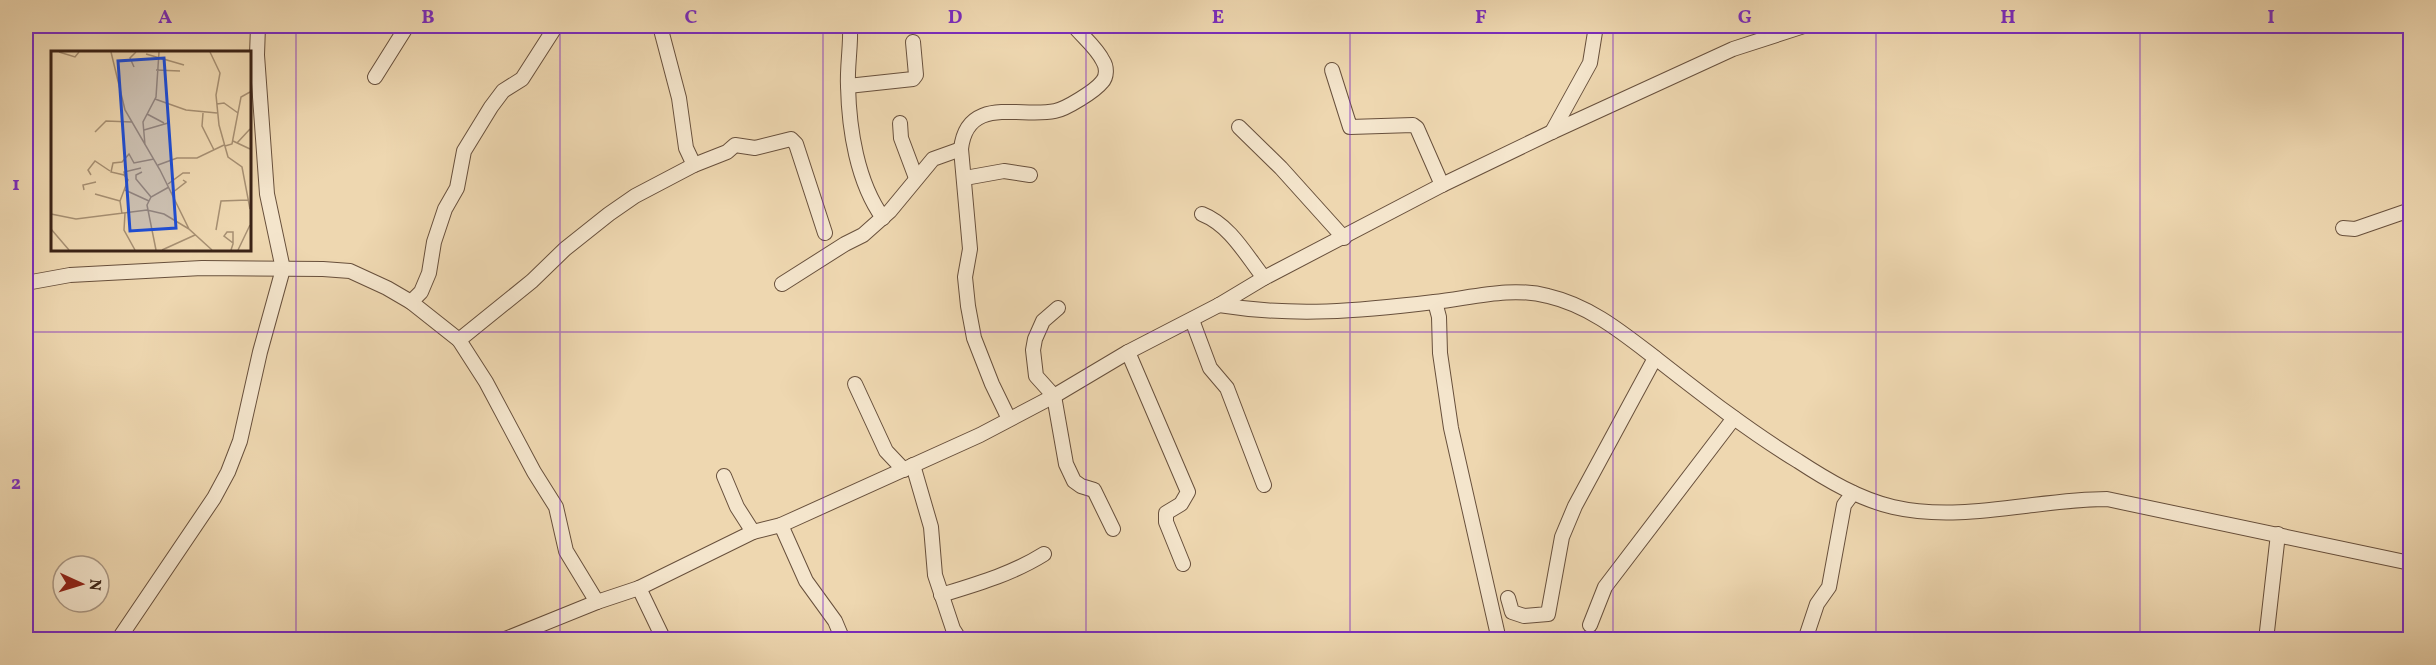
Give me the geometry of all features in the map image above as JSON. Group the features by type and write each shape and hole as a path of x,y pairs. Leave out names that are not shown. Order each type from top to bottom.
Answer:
{"street":[{"path":"118,639 214,498 228,472 240,441 260,352 283,269 267,194 257,55 258,26"},
{"path":"375,77 407,26"},
{"path":"411,302 421,292 429,273 434,242 445,209 457,188 464,151 491,107 503,91 522,79 556,26"},
{"path":"660,26 679,98 686,148 694,165"},
{"path":"850,26 848,86 853,132 871,202 883,218"},
{"path":"1009,419 974,338 968,306 965,277 970,249 961,149 963,133 971,123 989,113 1055,111 1103,81 1107,72 1103,61 1074,26"},
{"path":"1552,132 1590,63 1596,26"},
{"path":"504,639 639,588 753,532 781,525 980,435 1054,396 1128,352 1220,305 1264,278 1442,185 1733,49 1804,26"},
{"path":"848,86 913,79 916,75 913,42"},
{"path":"1332,70 1350,127 1413,125 1417,128 1442,185"},
{"path":"900,123 901,138 916,178"},
{"path":"1239,128 1281,168 1344,238"},
{"path":"459,340 532,281 565,249 601,220 635,196 694,165 727,152 735,145 755,148 791,139 796,144 825,232"},
{"path":"782,284 863,235 883,218 933,159 961,149"},
{"path":"965,178 1004,171 1030,175"},
{"path":"2343,228 2355,229 2410,210"},
{"path":"1202,214 1213,218 1232,234 1264,278"},
{"path":"26,283 70,275 148,270 283,269 350,271 387,288 411,302 459,340 486,382 534,472 556,507 566,551 597,602"},
{"path":"1220,305 1264,312 1324,313 1513,292 1546,295 1582,306 1734,418 1819,475 1853,493 1889,506 1916,512 1962,511 2085,499 2107,499 2410,563"},
{"path":"1435,302 1439,317 1440,353 1451,428 1499,639"},
{"path":"1058,308 1042,321 1033,350 1036,376 1054,396 1066,464 1074,481 1094,490 1113,529"},
{"path":"1192,320 1210,368 1227,388 1264,485"},
{"path":"1128,352 1188,492 1180,504 1166,513 1166,522 1183,564"},
{"path":"1508,598 1512,612 1524,616 1548,615 1562,537 1575,506 1655,358"},
{"path":"855,384 886,451 908,467 931,527 935,575 941,595 953,629 960,639"},
{"path":"1590,625 1605,587 1734,418"},
{"path":"724,476 737,507 753,532"},
{"path":"1805,639 1817,604 1829,587 1845,505 1853,493"},
{"path":"781,525 806,581 835,621 843,639"},
{"path":"2266,639 2278,534"},
{"path":"941,595 989,580 1044,554"},
{"path":"639,588 664,639"}]}
